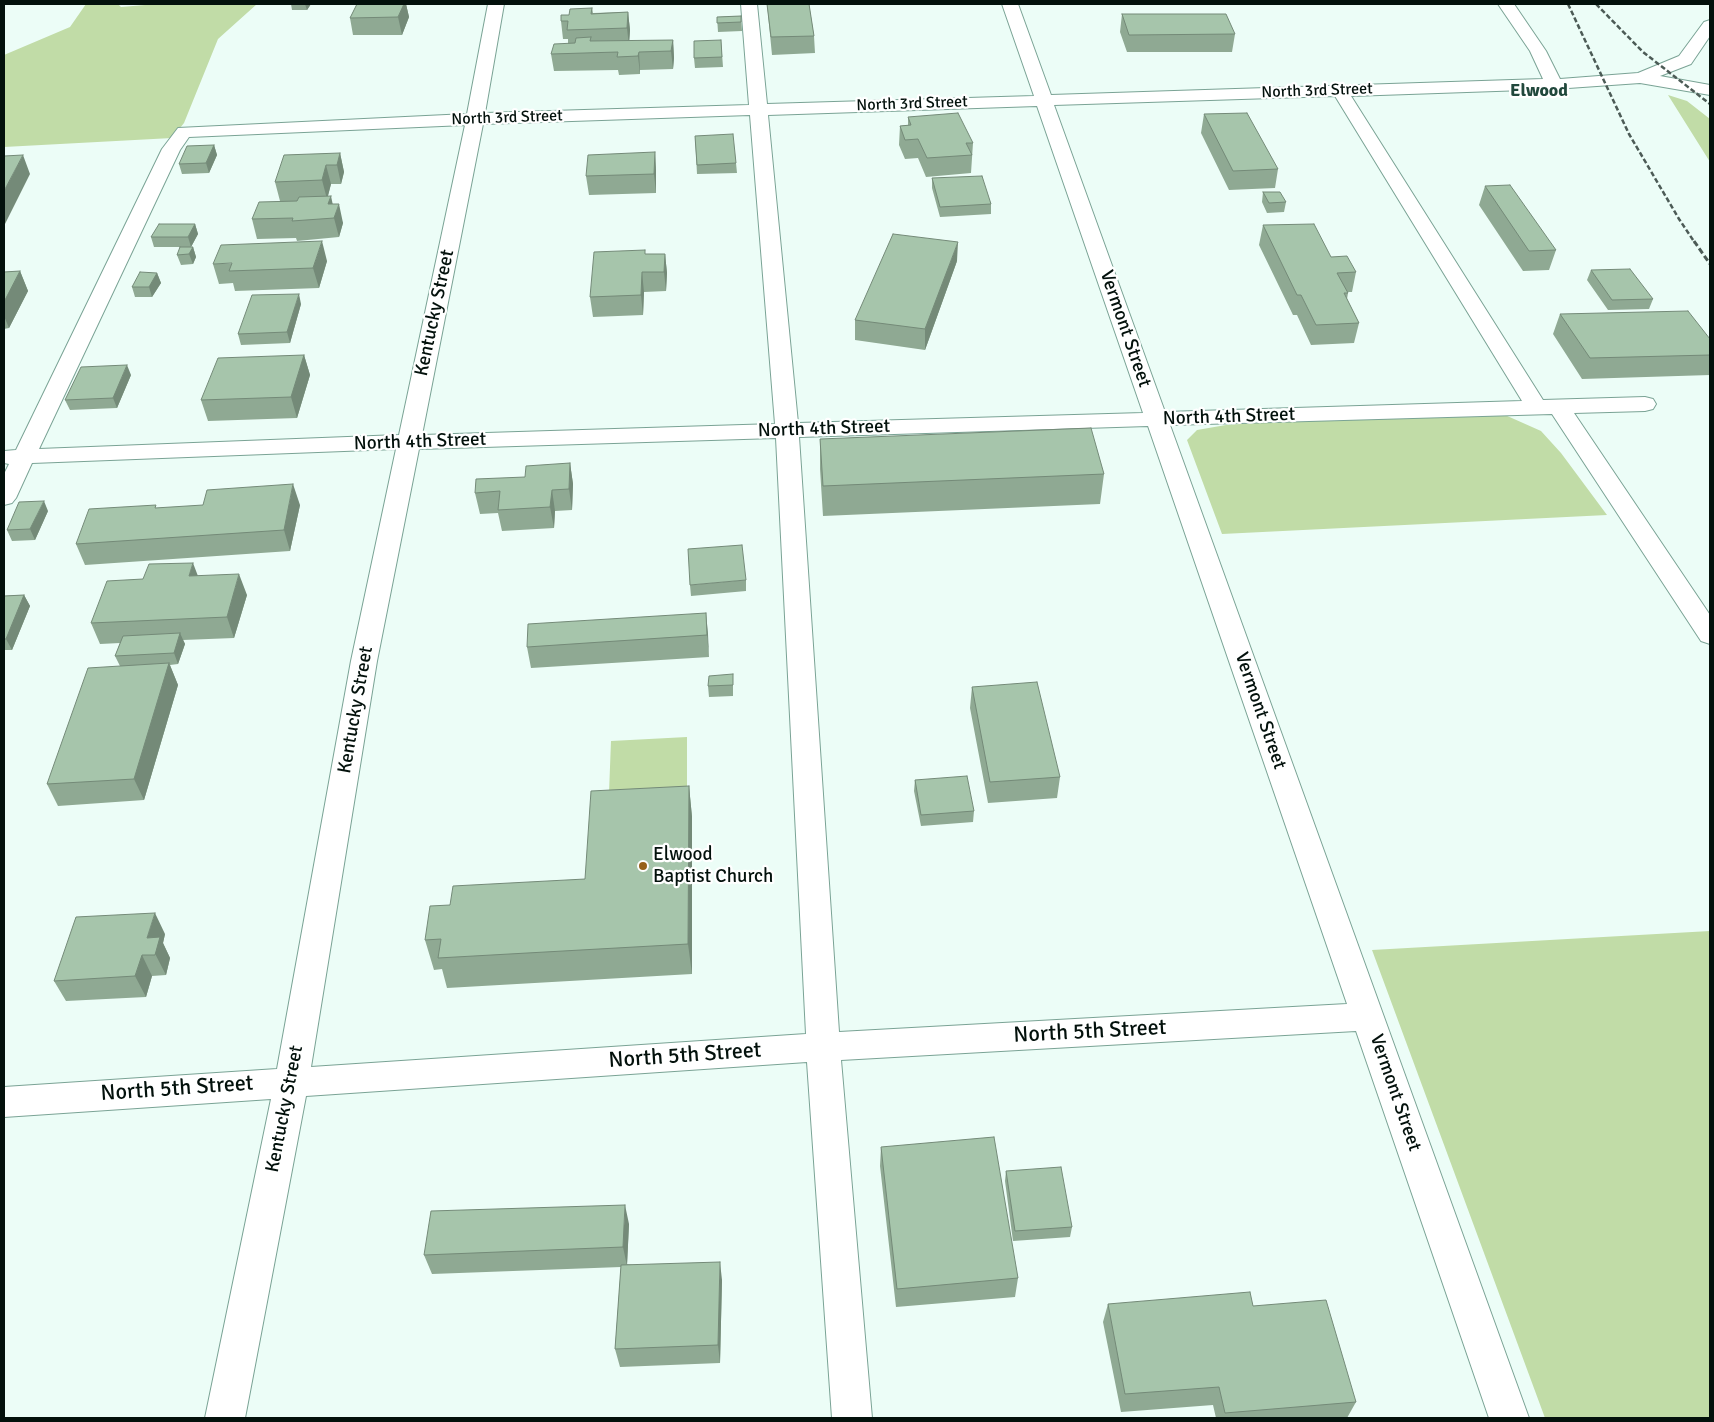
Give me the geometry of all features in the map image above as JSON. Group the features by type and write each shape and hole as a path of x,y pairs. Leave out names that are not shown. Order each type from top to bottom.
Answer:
{"street":[{"name":"Kentucky Street","path":"225,1418 292,1081 364,661 475,119 496,4"},
{"path":"749,4 787,431 823,1047 852,1418"},
{"name":"Vermont Street","path":"1010,4 1509,1418"},
{"path":"1506,4 1538,51 1554,84"},
{"path":"1640,78 1685,60 1710,25"},
{"name":"North 3rd Street","path":"14,457 171,149 184,132 757,109 1554,84 1640,78"},
{"path":"1640,78 1710,90"},
{"path":"1340,91 1548,407 1710,635"},
{"name":"North 4th Street","path":"14,457 408,442 1645,404"},
{"path":"4,498 14,457"},
{"name":"North 5th Street","path":"4,1102 292,1081 823,1047 1368,1017"}],"green space":[{"path":"86,4 118,4 121,7 157,4 257,4 218,39 184,123 172,138 4,147 4,55 70,27"},
{"path":"1668,95 1687,101 1710,119 1710,162"},
{"path":"1466,409 1505,415 1541,431 1561,453 1607,515 1222,534 1187,440 1197,430 1226,425"},
{"path":"687,737 687,789 609,793 611,741"},
{"path":"1710,931 1710,1418 1545,1418 1372,950"}],"building":[{"path":"357,4 404,4 398,17 350,18"},
{"path":"767,4 809,4 814,36 771,37"},
{"path":"592,8 591,14 628,12 627,28 567,30 568,21 561,21 561,15 569,15 570,9"},
{"path":"1122,14 1226,14 1235,34 1129,35"},
{"path":"741,16 741,22 717,23 717,17"},
{"path":"591,37 590,41 673,40 671,51 639,52 638,56 617,57 618,52 551,54 554,44 575,43 576,38"},
{"path":"721,40 722,57 694,58 694,41"},
{"path":"958,113 973,143 966,143 972,155 927,158 918,139 905,140 900,126 911,125 908,117"},
{"path":"1247,113 1278,169 1233,171 1204,114"},
{"path":"733,134 736,163 697,165 695,136"},
{"path":"214,145 206,163 179,164 187,146"},
{"path":"655,152 654,174 586,176 588,155"},
{"path":"340,153 337,165 326,165 322,180 275,182 284,155"},
{"path":"23,155 4,191 4,156"},
{"path":"982,176 991,204 940,207 932,178"},
{"path":"1510,185 1556,250 1529,251 1485,186"},
{"path":"1263,192 1280,192 1286,202 1269,203"},
{"path":"331,196 328,204 339,204 334,218 292,221 293,218 252,219 259,202 297,201 299,197"},
{"path":"159,224 195,224 188,237 151,237"},
{"path":"1314,224 1331,257 1347,256 1356,272 1337,273 1348,293 1344,293 1359,323 1316,325 1301,295 1297,295 1263,225"},
{"path":"893,234 958,242 925,329 855,320"},
{"path":"322,241 313,268 229,271 232,263 213,264 221,245"},
{"path":"180,247 193,247 189,254 177,255"},
{"path":"645,250 645,254 665,254 664,272 642,272 641,295 590,297 594,252"},
{"path":"1630,269 1653,299 1612,300 1591,270"},
{"path":"20,271 4,302 4,272"},
{"path":"140,272 157,273 149,287 132,287"},
{"path":"299,294 287,332 238,334 252,295"},
{"path":"1688,311 1710,339 1710,355 1590,358 1560,314"},
{"path":"304,355 291,397 201,400 218,358"},
{"path":"127,365 113,398 65,400 81,367"},
{"path":"1091,428 1104,474 823,486 820,439"},
{"path":"570,463 569,489 552,490 550,507 498,510 500,491 475,493 476,479 525,477 526,466"},
{"path":"293,484 284,530 76,544 89,509 156,505 155,508 203,505 207,490"},
{"path":"44,501 30,529 7,530 19,502"},
{"path":"742,545 746,580 690,585 688,549"},
{"path":"193,563 189,576 239,574 227,617 91,623 107,581 143,579 149,564"},
{"path":"24,595 6,639 4,639 4,596"},
{"path":"706,613 707,635 527,647 528,624"},
{"path":"180,633 174,653 115,656 123,636"},
{"path":"169,663 134,779 47,784 88,668"},
{"path":"733,674 733,685 708,686 709,676"},
{"path":"1037,682 1060,777 990,782 972,687"},
{"path":"967,776 974,811 921,815 915,780"},
{"name":"Elwood Baptist Church","path":"689,786 688,944 438,958 441,939 425,940 430,906 450,905 453,886 585,879 591,791"},
{"path":"155,913 147,938 160,937 155,955 142,955 135,976 54,981 76,917"},
{"path":"994,1137 1018,1278 897,1289 881,1147"},
{"path":"1061,1167 1072,1227 1015,1231 1006,1171"},
{"path":"625,1205 623,1247 424,1255 431,1211"},
{"path":"720,1262 718,1345 615,1349 621,1265"},
{"path":"1250,1292 1253,1306 1326,1300 1356,1402 1225,1413 1219,1387 1125,1394 1108,1304"}],"railway":[{"path":"1568,4 1629,134 1695,243"},
{"path":"1596,4 1643,52 1710,104"},
{"path":"1694,241 1710,264"}],"place":[{"name":"Elwood Baptist Church","path":"643,866"}],"district":[{"name":"Elwood","path":"1539,91"}]}
